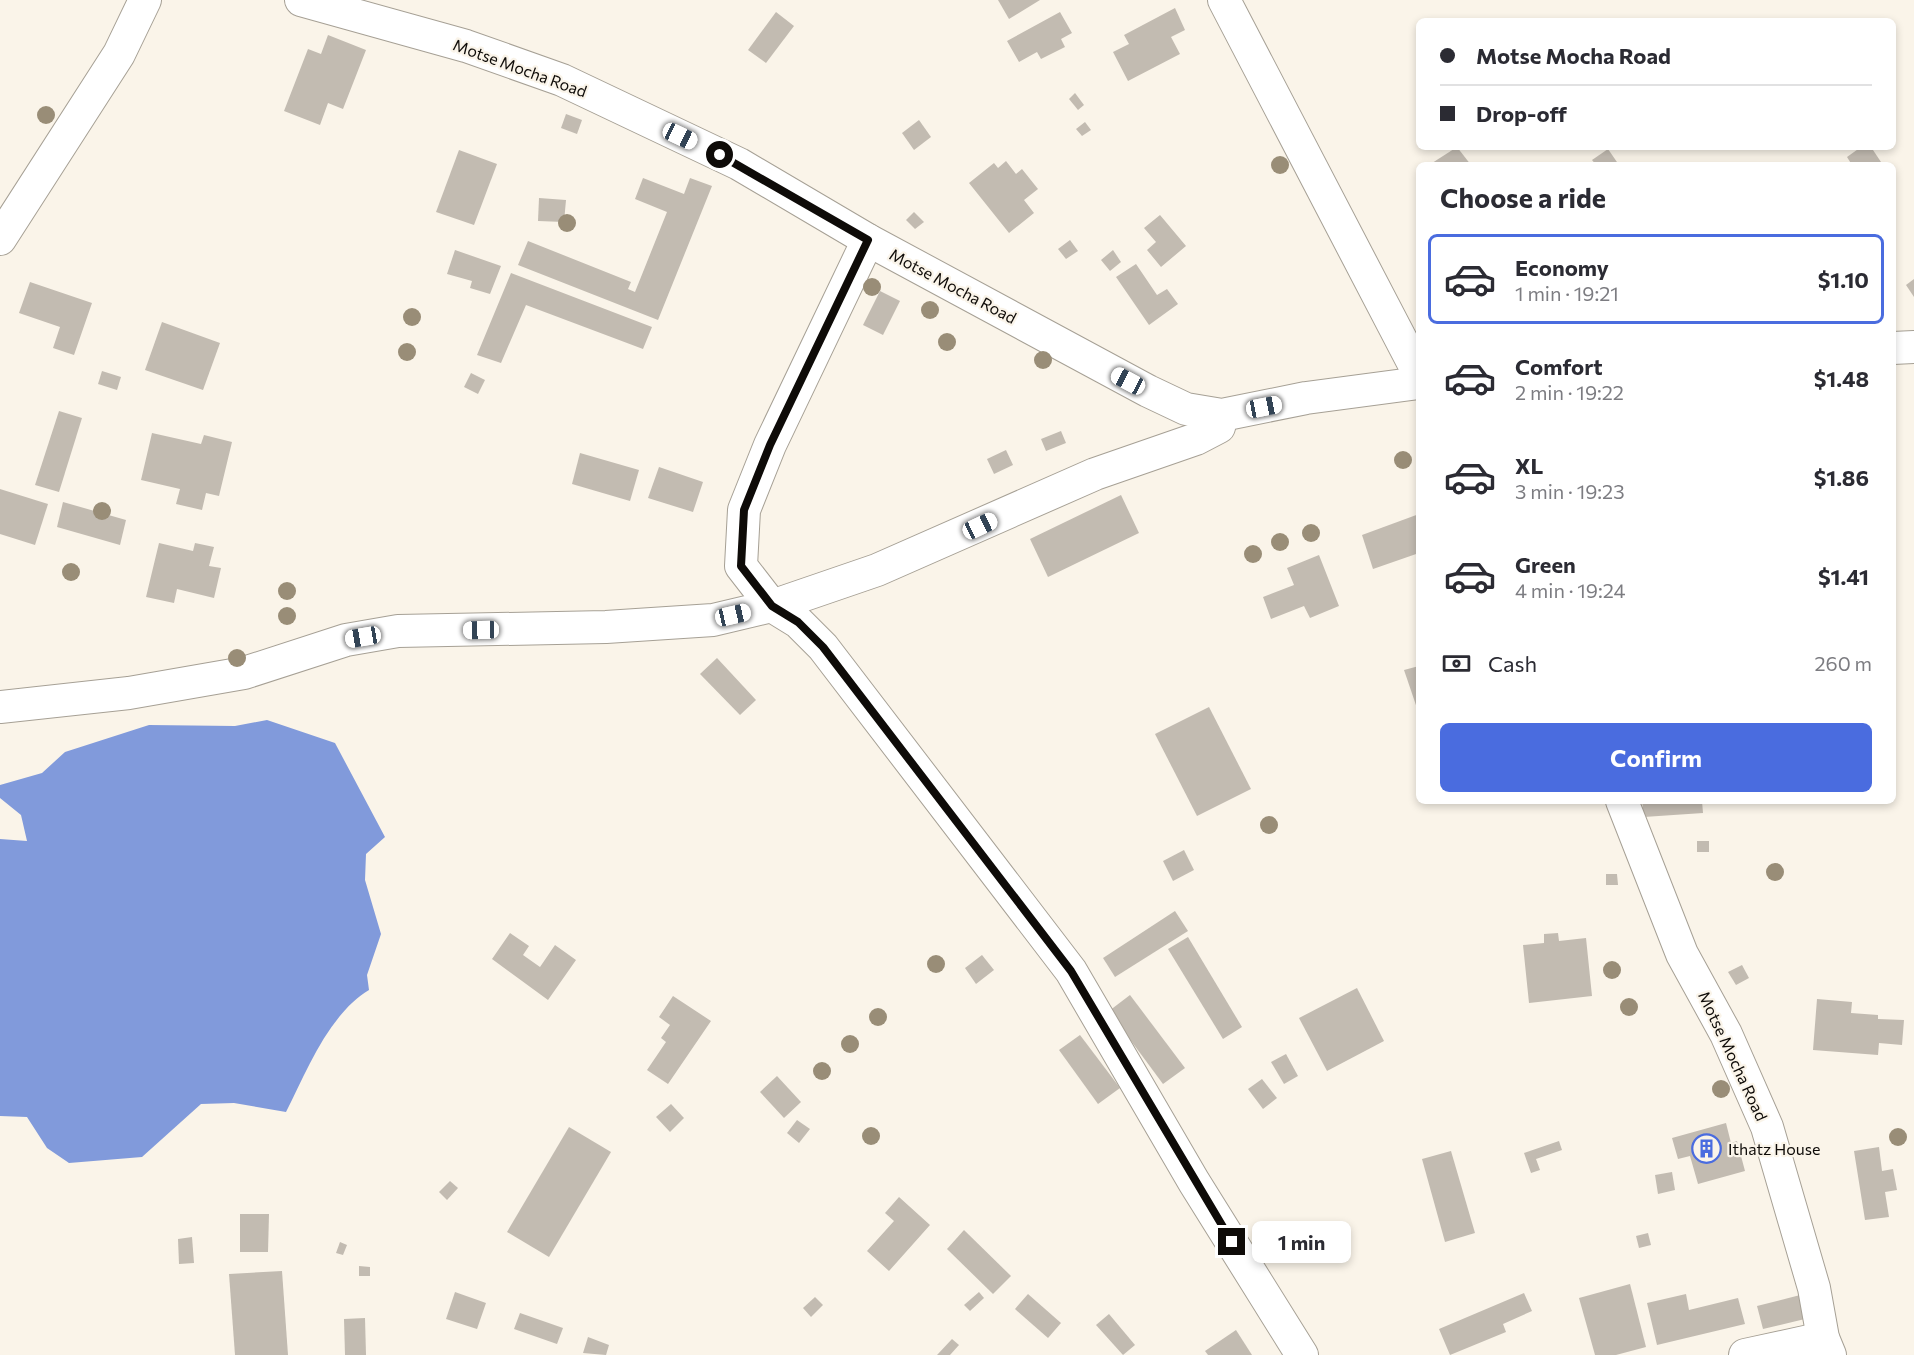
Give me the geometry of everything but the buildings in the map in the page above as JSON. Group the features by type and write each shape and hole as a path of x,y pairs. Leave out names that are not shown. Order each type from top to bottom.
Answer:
{"street":[{"path":"0,239 119,54 145,0"},
{"name":"Motse Mocha Road","path":"301,0 466,46 562,80 739,164 868,240 1148,392 1186,409 1222,415 1306,398 1416,383"},
{"path":"1224,0 1416,368"},
{"path":"868,240 770,445 744,510 741,566 772,606 798,622 823,647 1071,971 1194,1182 1302,1355"},
{"path":"1896,348 1914,347"},
{"path":"0,707 129,693 244,673 346,640 398,631 606,627 713,620 772,606 878,570 1095,474 1196,439 1219,428 1222,415"},
{"name":"Motse Mocha Road","path":"1623,804 1682,954 1726,1034 1767,1127 1814,1288 1827,1347"},
{"path":"1745,1355 1827,1347"}],"water":[{"path":"267,720 335,743 385,837 366,854 365,880 381,934 367,975 369,990 342,1014 330,1029 286,1112 234,1103 201,1104 142,1157 69,1163 47,1148 27,1117 0,1116 0,839 27,841 21,815 0,798 0,785 42,773 65,752 149,725 235,726"}],"place":[{"name":"Ithatz House","path":"1707,1149"}],"route":[{"path":"720,155 868,240 770,445 744,510 741,566 772,606 798,622 823,647 1071,971 1194,1182 1232,1242"}]}
